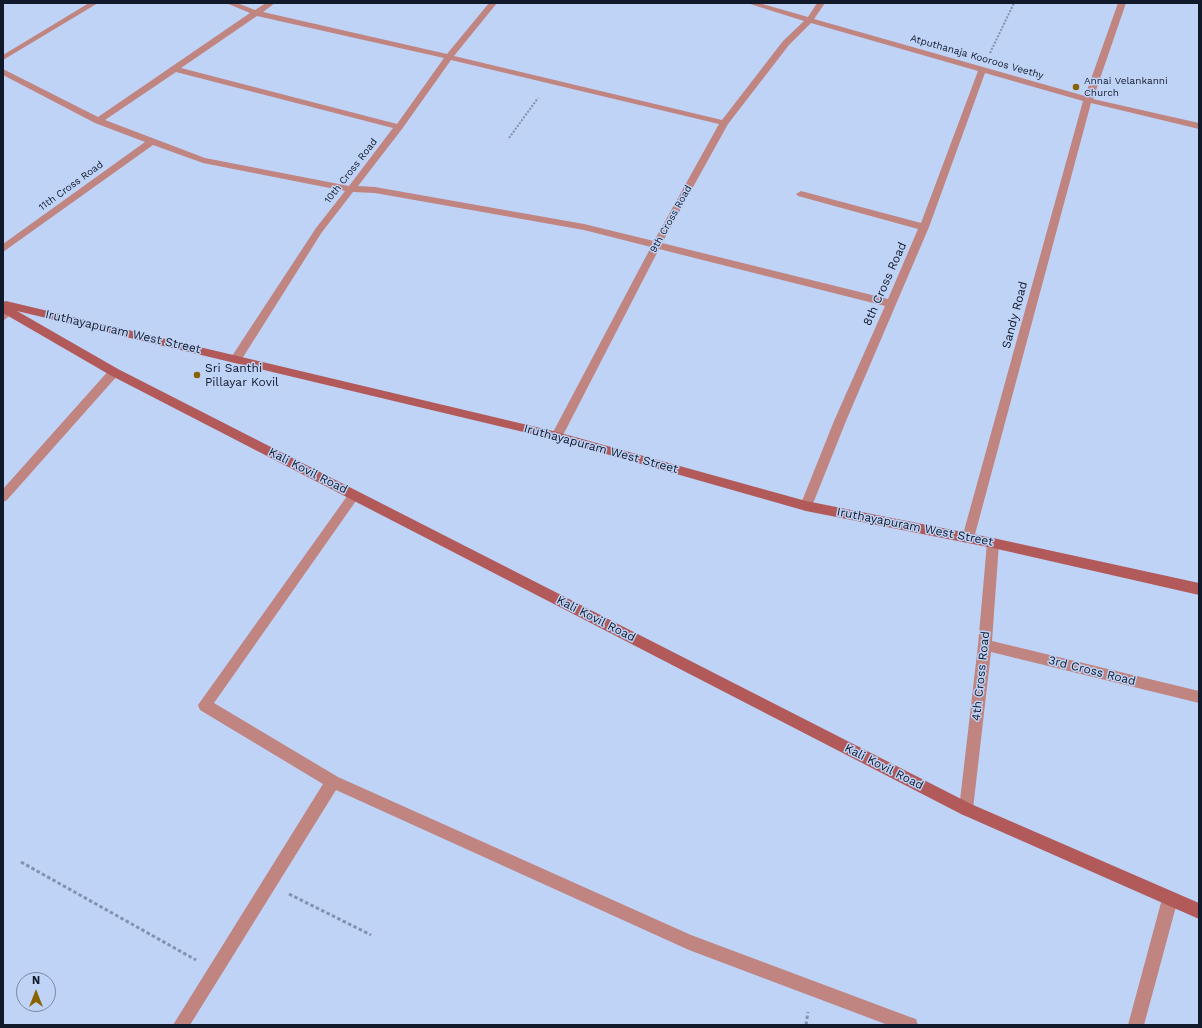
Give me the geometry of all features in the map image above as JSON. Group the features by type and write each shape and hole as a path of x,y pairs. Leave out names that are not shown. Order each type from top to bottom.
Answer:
{"street":[{"path":"3,58 94,3"},
{"path":"230,3 256,13 449,57 724,123"},
{"path":"98,121 271,3"},
{"name":"10th Cross Road","path":"236,359 319,230 399,127 449,57 493,3"},
{"name":"Atputhanaja Kooroos Veethy","path":"751,3 1088,100 1199,126"},
{"name":"9th Cross Road","path":"558,436 656,246 724,123 786,44 810,19 821,3"},
{"name":"Sandy Road","path":"968,538 1088,100 1122,3"},
{"path":"175,69 399,127"},
{"name":"8th Cross Road","path":"806,506 889,304 924,227 982,70"},
{"path":"5,76 98,121 203,160 351,189 375,190 584,227 889,304"},
{"name":"11th Cross Road","path":"3,249 152,141"},
{"path":"801,194 924,227"},
{"name":"Iruthayapuram West Street","path":"5,310 236,359 558,436 806,506 993,543 1199,589"},
{"name":"Kali Kovil Road","path":"5,310 114,372 966,809 1199,911"},
{"path":"3,497 114,372"},
{"path":"354,495 205,705 333,782 689,942 910,1025"},
{"name":"4th Cross Road","path":"966,809 984,645 993,543"},
{"name":"3rd Cross Road","path":"984,645 1199,697"},
{"path":"181,1025 333,782"},
{"path":"1136,1025 1170,898"}],"path":[{"path":"982,70 1014,3"},
{"path":"509,138 550,81"},
{"path":"21,862 215,971"},
{"path":"269,884 372,935"}],"place":[{"name":"Annai Velankanni Church","path":"1076,87"},
{"name":"Sri Santhi Pillayar Kovil","path":"197,375"}]}
